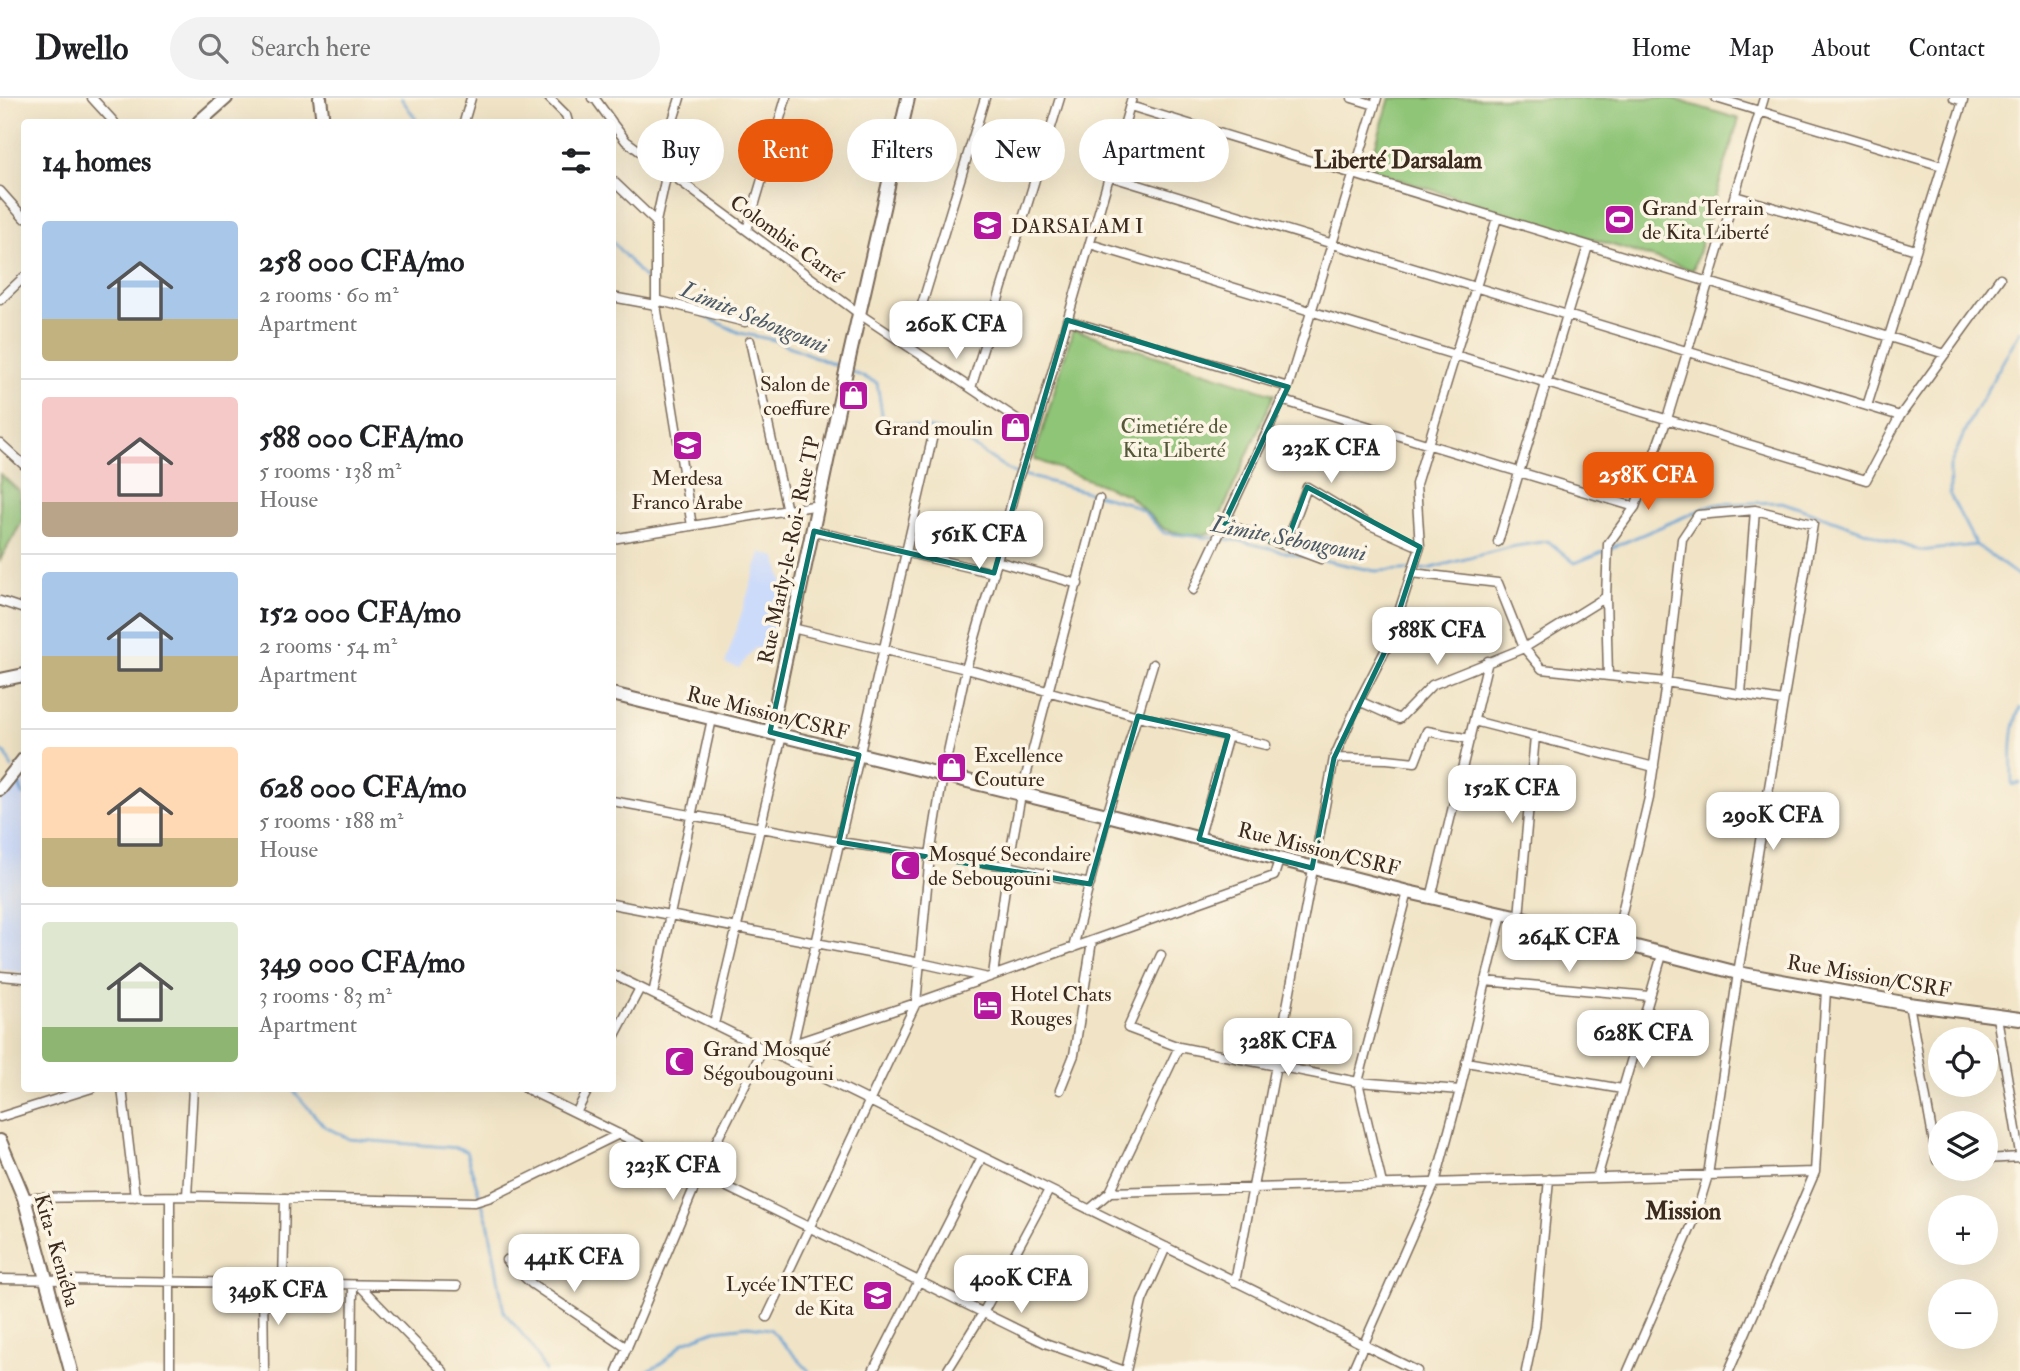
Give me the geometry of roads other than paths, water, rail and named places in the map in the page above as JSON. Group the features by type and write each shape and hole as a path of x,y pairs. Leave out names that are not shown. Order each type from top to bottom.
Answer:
{"main road":[{"path":"202,119 226,98"},
{"path":"320,98 323,119"},
{"path":"861,315 908,98"},
{"name":"Rue Marly-le-Roi- Rue TP","path":"776,733 793,628 845,376 861,315"},
{"path":"0,680 21,676"},
{"name":"Rue Mission/CSRF","path":"616,695 1738,973 1909,1004 2020,1020"},
{"path":"4,784 21,763"},
{"name":"Kita- Keniéba","path":"0,1141 24,1198 71,1371"}],"street":[{"path":"92,98 111,119"},
{"path":"465,119 471,98"},
{"path":"549,98 567,119"},
{"name":"Colombie Carré","path":"592,98 609,119"},
{"path":"673,119 680,98"},
{"path":"747,230 786,98"},
{"path":"909,347 985,98"},
{"path":"971,388 1060,98"},
{"path":"1193,590 1288,387 1376,101 1352,98"},
{"path":"1716,98 1942,166"},
{"path":"1608,676 1608,544 1635,507 1667,419 1764,98"},
{"path":"1867,406 1963,101 1954,98"},
{"path":"1126,119 1131,102 1353,174 1945,354"},
{"name":"Colombie Carré","path":"616,128 637,149"},
{"path":"665,182 656,222 656,303 692,526"},
{"name":"Colombie Carré","path":"681,182 861,315 1035,431"},
{"path":"767,1317 916,1003 930,855 943,775 966,669 1017,481 1035,431 1107,182"},
{"path":"1129,182 1900,416"},
{"path":"616,184 656,222"},
{"path":"0,191 21,215"},
{"path":"1734,196 1916,250"},
{"path":"1235,1282 1334,758 1388,645 1420,547 1416,484 1497,218"},
{"path":"1090,244 1866,480 1900,416 2000,278"},
{"path":"1498,542 1588,246"},
{"path":"0,300 21,280"},
{"path":"616,298 745,322"},
{"path":"1067,320 1288,387"},
{"path":"750,341 787,511"},
{"path":"1281,400 1635,507"},
{"path":"789,1061 933,435"},
{"path":"0,443 21,462"},
{"path":"1285,546 1307,487 1370,525 1420,547"},
{"path":"989,976 1021,795 1051,691 1099,499"},
{"path":"616,538 819,505"},
{"path":"1741,694 1755,510"},
{"path":"1615,942 1649,798 1666,682 1682,539 1698,515 1755,510 1813,524 1738,973 1708,1175 1695,1218 1628,1371"},
{"path":"1224,523 1321,559"},
{"path":"814,531 994,573"},
{"path":"997,561 1078,584"},
{"path":"1412,573 1498,583 1524,648 1542,669 1666,682 1782,701"},
{"path":"1359,701 1399,719 1432,685 1524,648 1606,597"},
{"path":"0,601 21,608"},
{"path":"793,628 966,669 1138,716 1266,745"},
{"path":"1431,898 1488,661"},
{"path":"1073,948 1107,815 1153,664"},
{"path":"653,995 712,719"},
{"path":"1474,721 1654,767"},
{"path":"1334,758 1415,762 1427,730 1469,739"},
{"path":"714,1024 760,826 776,733"},
{"path":"1199,838 1228,736"},
{"path":"1519,917 1535,736"},
{"path":"616,802 839,842 1008,866 1090,884"},
{"path":"793,1044 1274,876 1279,860"},
{"path":"1382,1184 1358,1082 1408,892"},
{"path":"616,905 989,976"},
{"path":"1352,1371 1435,1182 1502,914"},
{"path":"1060,1090 1074,1055 1092,941"},
{"path":"1161,955 1128,1028 1179,1047 1358,1082 1460,1090"},
{"path":"1597,1178 1662,955"},
{"path":"0,976 21,978"},
{"path":"616,976 1417,1371"},
{"path":"1486,981 1649,996"},
{"path":"616,1033 640,988"},
{"path":"1729,1371 1815,1172 1826,990"},
{"path":"1909,1004 1928,1111"},
{"path":"1997,1017 2020,1155 1998,1157"},
{"path":"1089,1210 1110,1192 1179,1047"},
{"path":"617,1371 701,1174 763,1049"},
{"path":"1466,1062 1622,1089"},
{"path":"0,1117 79,1092"},
{"path":"122,1092 135,1197"},
{"path":"187,1196 193,1092"},
{"path":"533,1092 1045,1343 1125,1371 1142,1301 1166,1247"},
{"path":"576,1113 587,1092"},
{"path":"24,1198 187,1196 475,1202 491,1197 619,1134"},
{"path":"873,1371 982,1157"},
{"path":"1110,1192 1815,1172"},
{"path":"1526,1371 1535,1327 1549,1179"},
{"path":"947,1371 983,1312 1049,1190"},
{"path":"170,1197 170,1371"},
{"path":"283,1283 285,1198"},
{"path":"506,1260 532,1284 627,1348"},
{"path":"0,1279 457,1286"},
{"path":"263,1283 264,1371"},
{"path":"352,1371 356,1285"},
{"path":"356,1285 443,1371"}],"waterway":[{"name":"Limite Sebougouni","path":"401,98 416,119"},
{"name":"Limite Sebougouni","path":"616,246 654,289"},
{"name":"Limite Sebougouni","path":"702,315 740,333 774,340 842,368"},
{"path":"1976,545 1950,495 1950,466 1969,422 2020,331"},
{"name":"Limite Sebougouni","path":"852,372 877,383 883,420 953,433 1012,472 1128,503 1144,512 1164,533 1240,541 1305,557"},
{"name":"Limite Sebougouni","path":"1611,548 1714,504 1782,502 1920,551 1976,545 2020,577"},
{"name":"Limite Sebougouni","path":"1322,560 1375,571 1428,569 1510,547 1548,541 1575,563 1605,551"},
{"name":"Limite Sebougouni","path":"2020,708 2014,726 2012,785 2020,783"},
{"path":"0,751 6,754 12,768"},
{"path":"16,777 21,789"},
{"path":"294,1092 324,1126 349,1139 458,1148 466,1151 489,1226 504,1312 531,1345 545,1371"},
{"path":"647,1371 661,1364 684,1342 715,1330 748,1326 770,1329 809,1371"}],"place":[{"name":"Grand Terrain de Kita Liberté","path":"1619,220"},
{"name":"DARSALAM I","path":"988,226"},
{"name":"Salon de coeffure","path":"853,396"},
{"name":"Grand moulin","path":"1016,428"},
{"name":"Merdesa Franco Arabe","path":"687,446"},
{"name":"Excellence Couture","path":"951,767"},
{"name":"Mosqué Secondaire de Sebougouni","path":"905,866"},
{"name":"Hotel Chats Rouges","path":"987,1006"},
{"name":"Grand Mosqué Ségoubougouni","path":"680,1061"},
{"name":"Lycée INTEC de Kita","path":"877,1296"}],"district":[{"name":"Liberté Darsalam","path":"1398,160"},
{"name":"Mission","path":"1683,1211"}],"park label":[{"name":"Cimetiére de Kita Liberté","path":"1174,438"}]}
